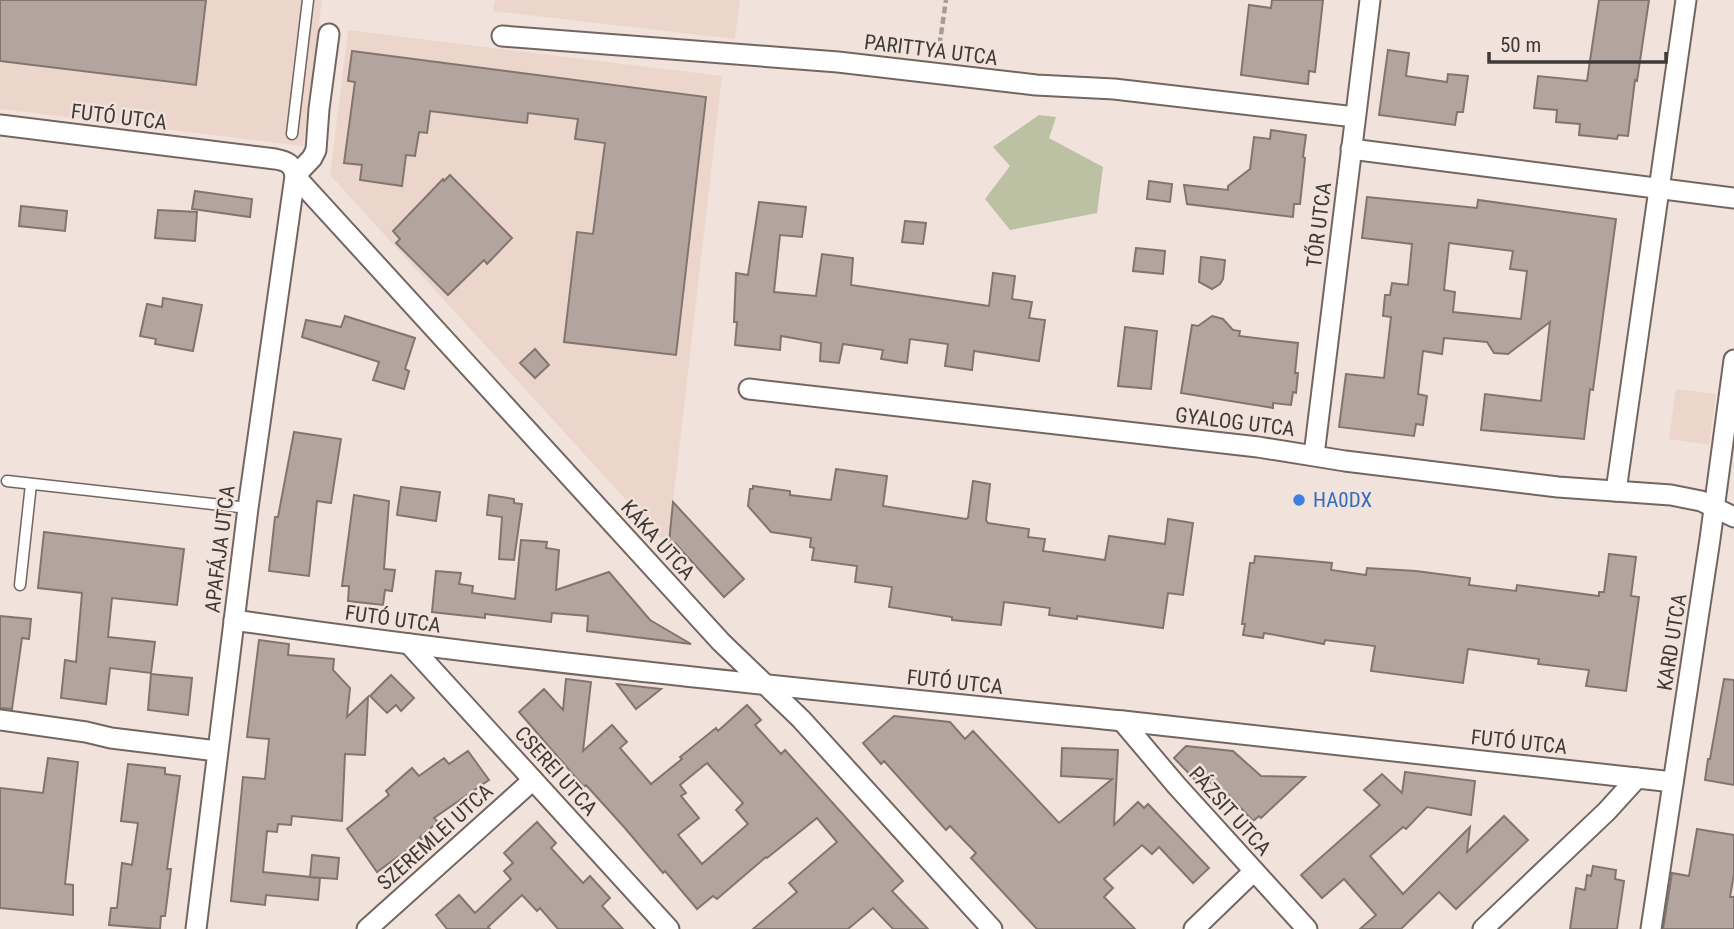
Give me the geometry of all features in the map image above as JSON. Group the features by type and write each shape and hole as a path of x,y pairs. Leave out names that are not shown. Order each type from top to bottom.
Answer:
{"street":[{"name":"TŐR UTCA","path":"1314,455 1370,0"},
{"path":"1616,491 1686,0"},
{"name":"APAFÁJA UTCA","path":"196,929 233,620 295,176 306,166 316,150 329,34"},
{"name":"PARITTYA UTCA","path":"502,36 737,54 1036,85 1114,89 1355,117"},
{"name":"FUTÓ UTCA","path":"0,125 275,159 288,162 295,176"},
{"path":"1352,149 1734,198"},
{"name":"KÁKA UTCA","path":"295,176 711,632 801,719 992,929"},
{"name":"KARD UTCA","path":"1651,929 1734,360"},
{"name":"GYALOG UTCA","path":"749,389 1314,455 1558,487 1635,491 1688,498 1734,517"},
{"name":"FUTÓ UTCA","path":"233,620 409,644 1674,782"},
{"name":"CSEREI UTCA","path":"409,644 668,929"},
{"path":"0,720 111,738 217,751"},
{"name":"PÁZSIT UTCA","path":"1122,721 1177,786 1307,929"},
{"path":"1483,929 1607,811 1637,778"},
{"name":"SZEREMLEI UTCA","path":"367,929 533,780"},
{"path":"1194,929 1254,871"}],"lane":[{"path":"292,134 308,0"},
{"path":"7,481 248,508"},
{"path":"20,585 31,484"}],"path":[{"path":"936,73 946,0"}],"shaded area":[{"path":"0,0 322,0 303,146 0,109"},
{"path":"495,0 740,0 735,39 493,11"},
{"path":"348,30 722,76 668,546 330,175"},
{"path":"1676,389 1716,394 1709,445 1669,439"}],"green space":[{"path":"1039,115 1056,117 1049,138 1103,167 1097,213 1010,230 985,199 1010,166 993,147"}],"building":[{"path":"0,0 206,0 196,85 0,61"},
{"path":"1272,0 1323,0 1315,72 1309,71 1308,84 1241,75 1249,5 1271,8"},
{"path":"1599,0 1649,0 1628,136 1618,135 1617,139 1579,135 1580,124 1556,122 1557,110 1534,108 1538,76 1587,81"},
{"path":"1388,50 1409,53 1406,76 1447,82 1448,74 1468,76 1463,112 1457,112 1455,125 1379,115"},
{"path":"352,51 706,97 676,355 564,342 577,232 593,234 605,143 575,139 578,119 528,113 527,123 430,111 427,133 419,132 415,156 406,155 402,186 360,180 362,165 344,163 355,82 348,81"},
{"path":"1271,130 1306,135 1300,204 1294,204 1293,217 1187,204 1184,185 1228,190 1228,186 1250,169 1254,137 1270,139"},
{"path":"450,175 512,238 487,264 484,260 448,295 396,243 400,239 393,231"},
{"path":"1149,181 1172,184 1170,202 1147,199"},
{"path":"195,191 252,199 250,217 192,209"},
{"path":"1367,197 1477,208 1478,200 1616,219 1584,439 1481,430 1485,394 1541,401 1550,322 1508,354 1494,353 1487,342 1444,338 1442,354 1423,351 1418,394 1427,396 1423,425 1416,424 1414,436 1339,427 1346,374 1384,378 1391,317 1383,316 1385,295 1390,295 1392,283 1408,285 1412,244 1362,238","holes":["1449,243 1513,251 1510,269 1527,271 1521,319 1453,312 1455,292 1444,290"]},
{"path":"759,202 806,207 802,237 780,235 774,292 816,296 822,254 853,258 851,285 989,306 993,273 1015,276 1012,299 1032,302 1029,318 1045,320 1039,361 974,351 972,370 945,366 948,344 910,339 907,363 881,359 883,350 843,344 839,363 820,361 821,343 781,336 780,350 735,345 736,273 748,275"},
{"path":"21,206 67,211 65,231 19,226"},
{"path":"158,210 197,212 195,241 155,238"},
{"path":"905,221 926,223 923,244 902,242"},
{"path":"1136,248 1165,251 1163,274 1133,271"},
{"path":"1201,257 1225,260 1223,279 1212,289 1199,282"},
{"path":"163,298 202,305 193,351 155,344 156,339 140,336 147,304 162,307"},
{"path":"345,316 415,338 405,369 409,371 404,389 373,380 379,362 302,337 306,320 341,327"},
{"path":"1212,316 1223,319 1233,330 1240,331 1239,336 1298,343 1296,393 1293,392 1291,405 1273,403 1273,408 1181,393 1192,325 1198,326"},
{"path":"1125,327 1157,331 1151,389 1118,386"},
{"path":"535,349 549,365 535,378 520,363"},
{"path":"294,432 341,439 331,503 317,501 309,576 269,571 275,517 278,517"},
{"path":"836,469 887,476 883,506 966,519 973,481 990,484 986,520 988,523 1029,529 1028,537 1045,539 1043,551 1105,560 1109,536 1165,544 1168,519 1193,523 1183,595 1168,593 1163,628 1077,616 1077,619 1049,615 1050,608 1004,602 1001,625 952,620 952,617 889,607 892,587 855,582 857,566 812,560 814,548 810,547 811,538 771,532 748,506 750,489 753,489 753,486 790,491 790,495 831,500"},
{"path":"401,487 440,492 436,521 397,515"},
{"path":"354,495 389,501 384,569 395,570 392,591 385,590 383,605 348,601 349,586 342,586"},
{"path":"489,495 514,499 514,503 522,504 514,560 499,559 502,517 487,515"},
{"path":"673,502 744,579 724,597 675,543 669,543"},
{"path":"44,532 184,549 177,605 112,598 108,637 155,642 151,673 110,668 106,704 61,698 65,660 76,662 82,593 38,588"},
{"path":"521,540 547,542 546,548 559,550 556,590 609,572 650,620 691,644 587,631 588,616 552,613 551,622 485,614 485,618 432,612 436,571 461,573 459,584 473,586 472,593 515,599"},
{"path":"1609,554 1636,557 1631,596 1639,597 1626,691 1586,686 1589,670 1538,664 1539,659 1468,649 1463,683 1371,671 1375,646 1325,640 1324,644 1264,633 1263,638 1243,635 1250,563 1254,563 1255,556 1332,563 1331,570 1366,575 1367,568 1416,571 1470,578 1469,585 1516,591 1517,585 1599,596 1599,592 1604,592"},
{"path":"0,616 31,619 29,639 22,638 12,709 0,708"},
{"path":"259,640 289,644 288,655 334,659 333,670 350,688 347,717 368,697 365,755 345,754 342,821 292,816 291,825 278,824 277,832 267,831 263,872 320,878 318,900 266,895 265,905 231,901 243,777 265,779 269,739 247,737"},
{"path":"151,674 192,678 188,715 148,710"},
{"path":"391,675 414,698 401,711 396,705 387,713 370,696"},
{"path":"566,679 591,682 583,751 612,725 627,742 620,748 651,784 682,759 680,757 716,728 718,731 747,705 761,720 755,725 781,754 785,750 903,881 892,891 928,929 893,929 873,908 848,929 753,929 797,892 789,883 837,842 817,818 717,899 713,896 697,909 519,712 544,689 563,710","holes":["707,763 743,803 736,810 748,824 702,864 678,835 699,818 681,796 686,793 680,785"]},
{"path":"1724,679 1734,680 1734,785 1705,780"},
{"path":"617,684 661,689 636,709"},
{"path":"894,716 950,722 965,739 973,731 1059,823 1112,779 1061,776 1062,748 1118,750 1114,825 1138,802 1144,808 1148,804 1209,868 1193,883 1159,847 1152,854 1142,845 1104,879 1113,888 1104,897 1135,929 1037,929 971,858 976,853 950,826 946,830 884,761 881,764 863,743"},
{"path":"1186,746 1233,751 1261,776 1305,777 1261,818 1259,816 1253,821 1228,794 1226,797 1204,777 1198,783 1174,758"},
{"path":"468,751 489,780 434,818 438,822 420,837 422,839 377,872 347,829 389,795 386,791 412,768 419,776 444,758 449,764"},
{"path":"48,758 78,762 65,884 73,885 73,915 0,908 0,788 43,793"},
{"path":"128,764 165,768 165,774 180,776 167,869 171,869 165,916 161,916 160,929 109,925 111,908 117,908 122,863 132,865 138,823 121,821"},
{"path":"1405,772 1475,781 1471,815 1427,807 1406,829 1403,827 1370,856 1403,894 1470,827 1467,852 1504,816 1528,840 1456,909 1439,892 1401,929 1360,929 1376,915 1344,879 1322,898 1301,875 1380,805 1364,790 1382,774 1402,793"},
{"path":"537,822 556,843 551,848 583,883 590,876 610,898 602,906 623,929 558,929 540,908 537,911 522,895 488,927 490,929 447,929 436,915 459,895 475,913 511,879 504,871 513,863 504,853"},
{"path":"1697,829 1734,835 1734,874 1730,897 1734,897 1734,929 1663,929 1672,873 1689,876"},
{"path":"312,855 339,858 337,879 310,877"},
{"path":"1593,866 1616,870 1615,879 1624,881 1617,929 1570,929 1576,888 1585,890 1587,875 1591,876"}],"place":[{"name":"HA0DX","path":"1299,500"}]}
